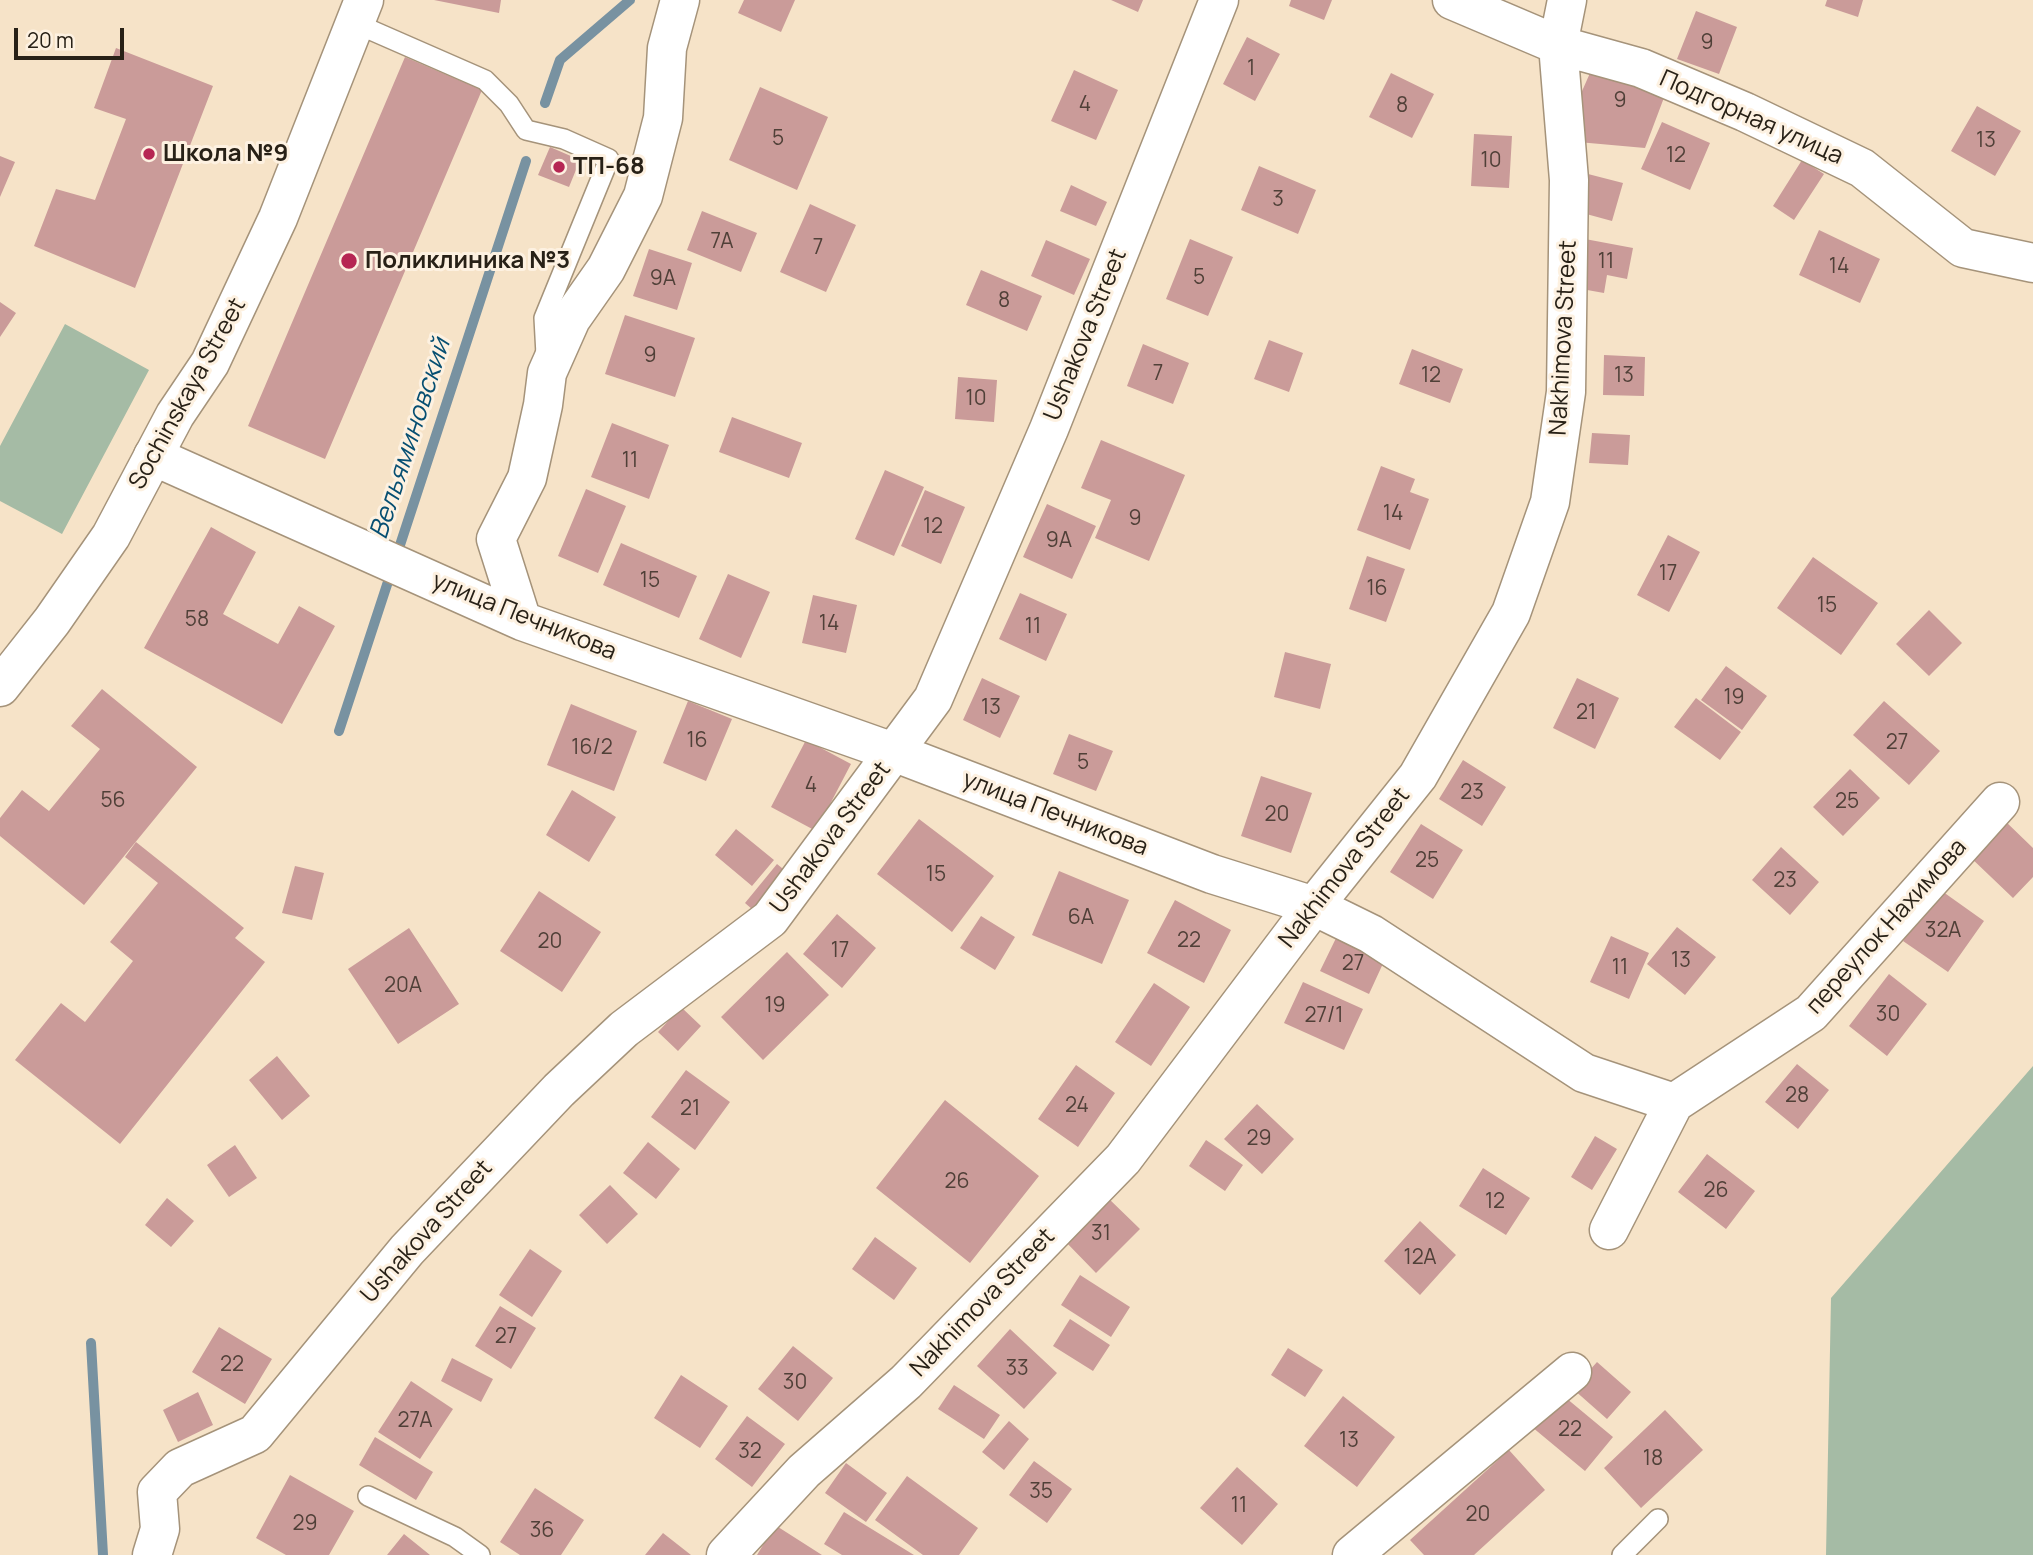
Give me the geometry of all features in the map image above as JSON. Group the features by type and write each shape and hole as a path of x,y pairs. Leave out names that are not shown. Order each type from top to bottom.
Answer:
{"main road":[{"path":"522,621 496,539 527,478 547,373 571,319 606,269 643,195 663,118 667,48 680,0"},
{"name":"Ushakova Street","path":"152,1555 160,1529 157,1492 180,1468 255,1434 407,1250 559,1090 624,1029 770,919 896,752 938,686 1049,429 1219,0"},
{"name":"Подгорная улица","path":"1452,0 1559,45 1642,68 1745,112 1862,168 1963,248 2033,263"},
{"name":"Nakhimova Street","path":"726,1555 804,1471 906,1382 1123,1159 1314,906 1418,776 1511,613 1550,502 1566,393 1570,267 1569,180 1559,45 1567,0"},
{"name":"Sochinskaya Street","path":"0,687 52,621 111,536 175,415 210,363 278,218 361,12"},
{"name":"улица Печникова","path":"153,456 522,621 896,752 1212,874 1314,906 1371,934 1584,1073 1674,1103"},
{"name":"переулок Нахимова","path":"1609,1230 1674,1103 1811,1013 2000,802"},
{"path":"1352,1555 1572,1372"}],"lane":[{"path":"361,12 485,79 509,104 526,130 564,139 609,159 544,318 547,373"},
{"path":"368,1496 454,1537 480,1555"},
{"path":"1622,1555 1658,1519"}],"green space":[{"path":"65,324 149,370 62,534 0,501 0,446"},
{"path":"2033,1066 2033,1555 1826,1555 1831,1298"}],"building":[{"path":"434,0 501,0 499,13"},
{"path":"744,0 795,0 781,32 738,13"},
{"path":"1111,0 1143,0 1138,12"},
{"path":"1291,0 1332,0 1324,20 1289,6"},
{"path":"1827,0 1863,0 1858,17 1825,6"},
{"path":"1696,11 1737,27 1719,74 1677,59"},
{"path":"1247,37 1280,54 1255,101 1223,84"},
{"name":"Школа №9","path":"116,48 213,86 135,288 34,246 56,189 95,200 126,119 94,108"},
{"name":"Поликлиника №3","path":"405,57 482,90 325,459 248,426"},
{"path":"1594,64 1665,95 1645,148 1578,142 1575,107"},
{"path":"1074,70 1118,90 1096,140 1051,121"},
{"path":"1391,73 1434,94 1412,138 1369,117"},
{"path":"760,87 828,117 797,190 729,160"},
{"path":"1977,106 2021,131 1995,176 1951,151"},
{"path":"1662,122 1710,143 1690,190 1641,169"},
{"path":"1474,134 1512,136 1509,188 1471,186"},
{"name":"ТП-68","path":"550,147 580,160 569,187 538,175"},
{"path":"0,156 15,162 0,197"},
{"path":"1802,160 1824,174 1794,220 1773,206"},
{"path":"1259,166 1316,190 1298,234 1241,210"},
{"path":"1588,174 1623,183 1612,221 1579,212"},
{"path":"1071,185 1107,202 1096,226 1060,211"},
{"path":"810,204 856,225 826,292 780,272"},
{"path":"702,211 757,233 741,272 687,250"},
{"path":"1819,230 1880,259 1860,303 1799,275"},
{"path":"1190,239 1233,257 1208,316 1166,299"},
{"path":"1585,239 1633,248 1627,279 1607,275 1604,293 1576,288"},
{"path":"1046,240 1090,259 1074,295 1031,276"},
{"path":"649,249 692,263 677,310 633,296"},
{"path":"981,270 1042,296 1027,331 966,305"},
{"path":"0,302 16,313 0,337"},
{"path":"625,315 695,338 675,397 605,374"},
{"path":"1269,340 1303,353 1289,392 1254,379"},
{"path":"1143,344 1189,363 1173,404 1127,386"},
{"path":"1412,349 1463,369 1450,403 1399,384"},
{"path":"1604,355 1645,357 1644,396 1603,395"},
{"path":"958,377 997,380 994,422 955,419"},
{"path":"732,417 802,443 789,478 719,452"},
{"path":"612,423 669,445 649,499 591,477"},
{"path":"1592,433 1630,435 1628,465 1589,463"},
{"path":"1101,440 1185,475 1149,561 1095,538 1111,500 1081,488"},
{"path":"1381,466 1415,479 1410,492 1429,499 1410,550 1357,530"},
{"path":"885,470 924,487 894,556 855,539"},
{"path":"586,489 626,506 598,573 558,556"},
{"path":"925,490 965,507 941,564 901,546"},
{"path":"1047,504 1096,526 1072,579 1023,557"},
{"path":"211,527 256,552 223,614 278,644 299,606 335,626 282,724 144,648"},
{"path":"1668,535 1700,552 1669,612 1637,595"},
{"path":"621,543 697,576 679,618 603,585"},
{"path":"1367,556 1405,569 1386,622 1349,609"},
{"path":"1813,557 1878,603 1841,655 1777,608"},
{"path":"728,574 770,592 741,658 699,639"},
{"path":"1020,593 1067,614 1046,661 999,639"},
{"path":"813,595 857,605 846,653 802,643"},
{"path":"1929,610 1962,643 1929,676 1896,644"},
{"path":"1285,652 1331,664 1320,709 1274,697"},
{"path":"1726,666 1767,696 1742,730 1701,700"},
{"path":"982,678 1020,696 1000,738 963,720"},
{"path":"1577,678 1619,698 1595,749 1553,728"},
{"path":"102,689 197,767 84,905 0,836 0,818 22,790 49,811 100,749 71,726"},
{"path":"1696,698 1741,732 1720,760 1674,727"},
{"path":"688,701 732,719 706,781 663,763"},
{"path":"1884,701 1940,751 1909,785 1853,735"},
{"path":"571,704 637,731 614,791 547,765"},
{"path":"1069,734 1113,751 1096,791 1053,774"},
{"path":"806,740 851,764 816,831 771,807"},
{"path":"1463,760 1506,787 1482,826 1439,799"},
{"path":"1850,769 1880,798 1843,836 1813,807"},
{"path":"1261,776 1312,793 1291,853 1241,836"},
{"path":"572,790 616,817 589,862 546,835"},
{"path":"919,819 994,876 952,932 877,874"},
{"path":"2003,819 2033,848 2033,877 2013,898 1968,855"},
{"path":"1421,824 1463,850 1433,899 1390,872"},
{"path":"736,829 774,860 752,886 715,855"},
{"path":"136,842 244,928 235,938 265,962 120,1144 15,1060 61,1003 85,1022 133,961 110,942 158,883 125,857"},
{"path":"1781,847 1819,882 1790,915 1752,880"},
{"path":"777,864 793,877 760,916 745,903"},
{"path":"295,866 324,873 312,920 282,913"},
{"path":"1059,871 1129,900 1102,964 1032,935"},
{"path":"1939,889 1984,921 1948,972 1903,941"},
{"path":"539,891 601,932 562,992 500,951"},
{"path":"1175,900 1231,930 1204,983 1147,953"},
{"path":"837,914 876,948 842,988 803,954"},
{"path":"981,916 1015,937 995,970 960,948"},
{"path":"1677,927 1716,957 1685,995 1647,964"},
{"path":"409,928 459,1004 398,1044 348,969"},
{"path":"1338,934 1386,957 1369,994 1320,971"},
{"path":"1611,936 1649,953 1629,999 1590,982"},
{"path":"787,952 829,995 763,1060 721,1017"},
{"path":"1889,974 1927,1004 1887,1056 1849,1026"},
{"path":"1303,982 1363,1009 1344,1050 1284,1023"},
{"path":"1154,983 1190,1007 1151,1066 1115,1042"},
{"path":"681,1007 701,1026 678,1051 658,1032"},
{"path":"277,1056 310,1096 282,1120 249,1080"},
{"path":"1797,1064 1829,1090 1798,1129 1765,1102"},
{"path":"1076,1065 1115,1093 1078,1147 1038,1119"},
{"path":"686,1070 730,1102 695,1150 651,1117"},
{"path":"945,1100 1039,1176 970,1263 876,1188"},
{"path":"1257,1104 1294,1139 1262,1174 1224,1139"},
{"path":"1595,1136 1617,1149 1592,1190 1571,1177"},
{"path":"1206,1140 1243,1165 1225,1191 1189,1166"},
{"path":"648,1142 680,1169 656,1199 623,1173"},
{"path":"235,1145 257,1178 229,1197 207,1165"},
{"path":"1707,1154 1755,1191 1726,1229 1678,1192"},
{"path":"1483,1168 1530,1198 1506,1235 1459,1206"},
{"path":"610,1185 638,1214 607,1244 579,1215"},
{"path":"1106,1196 1140,1229 1096,1273 1063,1239"},
{"path":"167,1198 194,1221 171,1247 145,1225"},
{"path":"1420,1221 1456,1255 1420,1295 1384,1261"},
{"path":"875,1237 917,1268 894,1300 852,1269"},
{"path":"530,1249 562,1271 532,1317 499,1295"},
{"path":"1080,1275 1130,1307 1111,1337 1061,1305"},
{"path":"500,1306 536,1328 511,1369 475,1346"},
{"path":"1070,1319 1110,1345 1093,1371 1053,1346"},
{"path":"219,1327 272,1359 245,1404 192,1372"},
{"path":"1010,1329 1057,1373 1024,1409 977,1366"},
{"path":"793,1346 833,1378 798,1421 758,1389"},
{"path":"1288,1348 1323,1370 1305,1397 1271,1375"},
{"path":"452,1358 493,1379 481,1402 441,1381"},
{"path":"1597,1362 1631,1392 1607,1419 1573,1389"},
{"path":"681,1375 728,1406 700,1448 654,1418"},
{"path":"411,1381 453,1409 420,1459 378,1432"},
{"path":"954,1385 1000,1415 984,1439 938,1409"},
{"path":"1554,1388 1613,1437 1585,1471 1526,1422"},
{"path":"198,1392 213,1425 178,1442 163,1410"},
{"path":"1343,1396 1395,1437 1357,1487 1304,1446"},
{"path":"1665,1410 1703,1450 1641,1508 1604,1468"},
{"path":"747,1416 785,1444 752,1487 715,1459"},
{"path":"1009,1421 1029,1439 1004,1470 982,1452"},
{"path":"375,1437 433,1472 416,1500 359,1465"},
{"path":"1509,1450 1545,1490 1474,1555 1424,1555 1410,1540"},
{"path":"1034,1461 1072,1489 1047,1523 1009,1495"},
{"path":"846,1463 887,1493 866,1522 825,1493"},
{"path":"1237,1467 1278,1504 1242,1545 1200,1508"},
{"path":"290,1475 354,1511 329,1555 286,1555 256,1538"},
{"path":"907,1476 978,1528 959,1555 923,1555 875,1520"},
{"path":"535,1488 584,1520 561,1555 520,1555 500,1542"},
{"path":"844,1512 914,1555 842,1555 824,1544"},
{"path":"775,1525 822,1555 757,1555"},
{"path":"663,1533 691,1555 645,1555"},
{"path":"404,1534 430,1555 387,1555"}],"waterway":[{"name":"Вельяминовский","path":"545,103 560,60 630,0"},
{"name":"Вельяминовский","path":"339,731 526,161"},
{"name":"Вельяминовский","path":"91,1343 103,1555"}],"place":[{"name":"Школа №9","path":"149,154"},
{"name":"ТП-68","path":"559,167"},
{"name":"Поликлиника №3","path":"349,261"}]}
